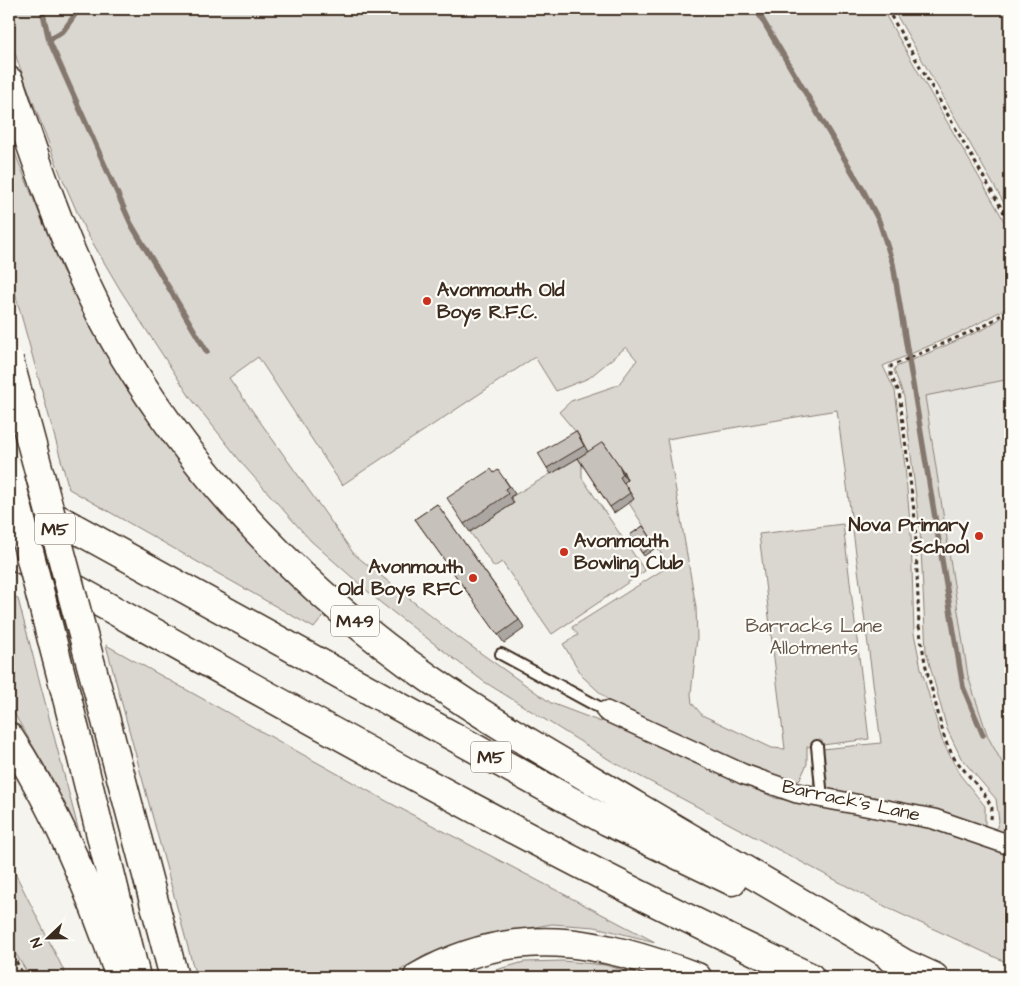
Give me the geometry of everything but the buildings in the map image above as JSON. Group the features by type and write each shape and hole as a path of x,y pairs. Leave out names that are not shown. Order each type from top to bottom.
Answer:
{"highway":[{"name":"M49","path":"9,81 45,185 78,263 124,357 187,449 266,540 314,588 430,679 525,740 907,965"},
{"name":"M5","path":"9,359 174,977"},
{"name":"M5","path":"9,474 136,977"},
{"name":"M5","path":"9,486 57,519"},
{"name":"M5","path":"9,492 608,821 934,977"},
{"name":"M5","path":"9,552 453,797 718,934 810,977"},
{"path":"9,737 22,757 75,862 120,977"},
{"path":"418,977 452,961 483,951 498,947 548,942 604,947 642,957 697,977"}],"street":[{"name":"Barrack's Lane","path":"606,711 743,774 797,793 934,819 1010,845"}],"lane":[{"path":"501,654 606,711"},
{"path":"817,746 822,798"}],"path":[{"path":"887,9 1010,224"},
{"path":"988,837 992,808 954,758 945,740 924,663 919,626 915,519 899,392 891,376 891,366 937,348 986,325 1010,309"},
{"path":"9,947 24,977"}],"shaded area":[{"name":"Nova Primary School","path":"1010,379 1010,777 988,737 968,676 925,395"},
{"path":"9,943 30,977 9,977"}],"green space":[{"name":"Barracks Lane Allotments","path":"9,9 882,9 1002,217 1010,235 1010,306 968,329 883,366 895,391 905,466 911,534 914,633 921,668 942,740 960,775 985,806 985,826 930,811 813,791 815,755 822,749 881,743 837,410 667,439 696,607 697,638 691,694 692,703 702,715 772,748 785,749 759,534 843,524 869,739 807,747 807,764 800,779 793,782 761,771 610,702 583,677 563,644 578,635 572,627 669,566 629,503 634,499 624,483 627,480 582,464 582,478 645,571 552,634 502,562 494,567 470,532 514,503 511,497 588,452 580,437 559,412 571,401 618,385 637,360 626,347 589,378 556,391 535,357 342,485 258,357 229,378 354,554 451,632 551,703 601,722 604,717 775,798 928,828 986,845 1010,856 1010,964 890,909 613,762 483,681 381,603 311,541 245,467 190,397 121,291 84,228 60,173 9,36"},
{"path":"893,9 1010,9 1010,215 1005,205"},
{"path":"9,138 62,270 127,383 326,613 314,628 69,489 9,271"},
{"path":"1010,312 1010,379 925,396 968,676 988,737 1010,777 1010,837 995,832 999,821 996,799 961,758 947,729 926,651 920,530 904,397 894,370 896,367 986,328"},
{"path":"9,594 18,599 83,847 53,780 9,705"},
{"path":"106,645 390,803 655,942 595,927 552,924 473,938 426,955 389,977 196,977"},
{"path":"9,861 66,977 30,977 9,943"},
{"path":"563,961 605,965 646,977 471,977 524,962"}],"waterway":[{"path":"42,9 49,40 64,30 79,9"},
{"path":"756,9 863,190 879,221 893,264 963,687 983,735"},
{"path":"49,40 131,224 207,352"}],"place":[{"name":"Avonmouth Old Boys R.F.C.","path":"427,301"},
{"name":"Nova Primary School","path":"979,536"},
{"name":"Avonmouth Bowling Club","path":"564,552"},
{"name":"Avonmouth Old Boys RFC","path":"473,578"}]}
